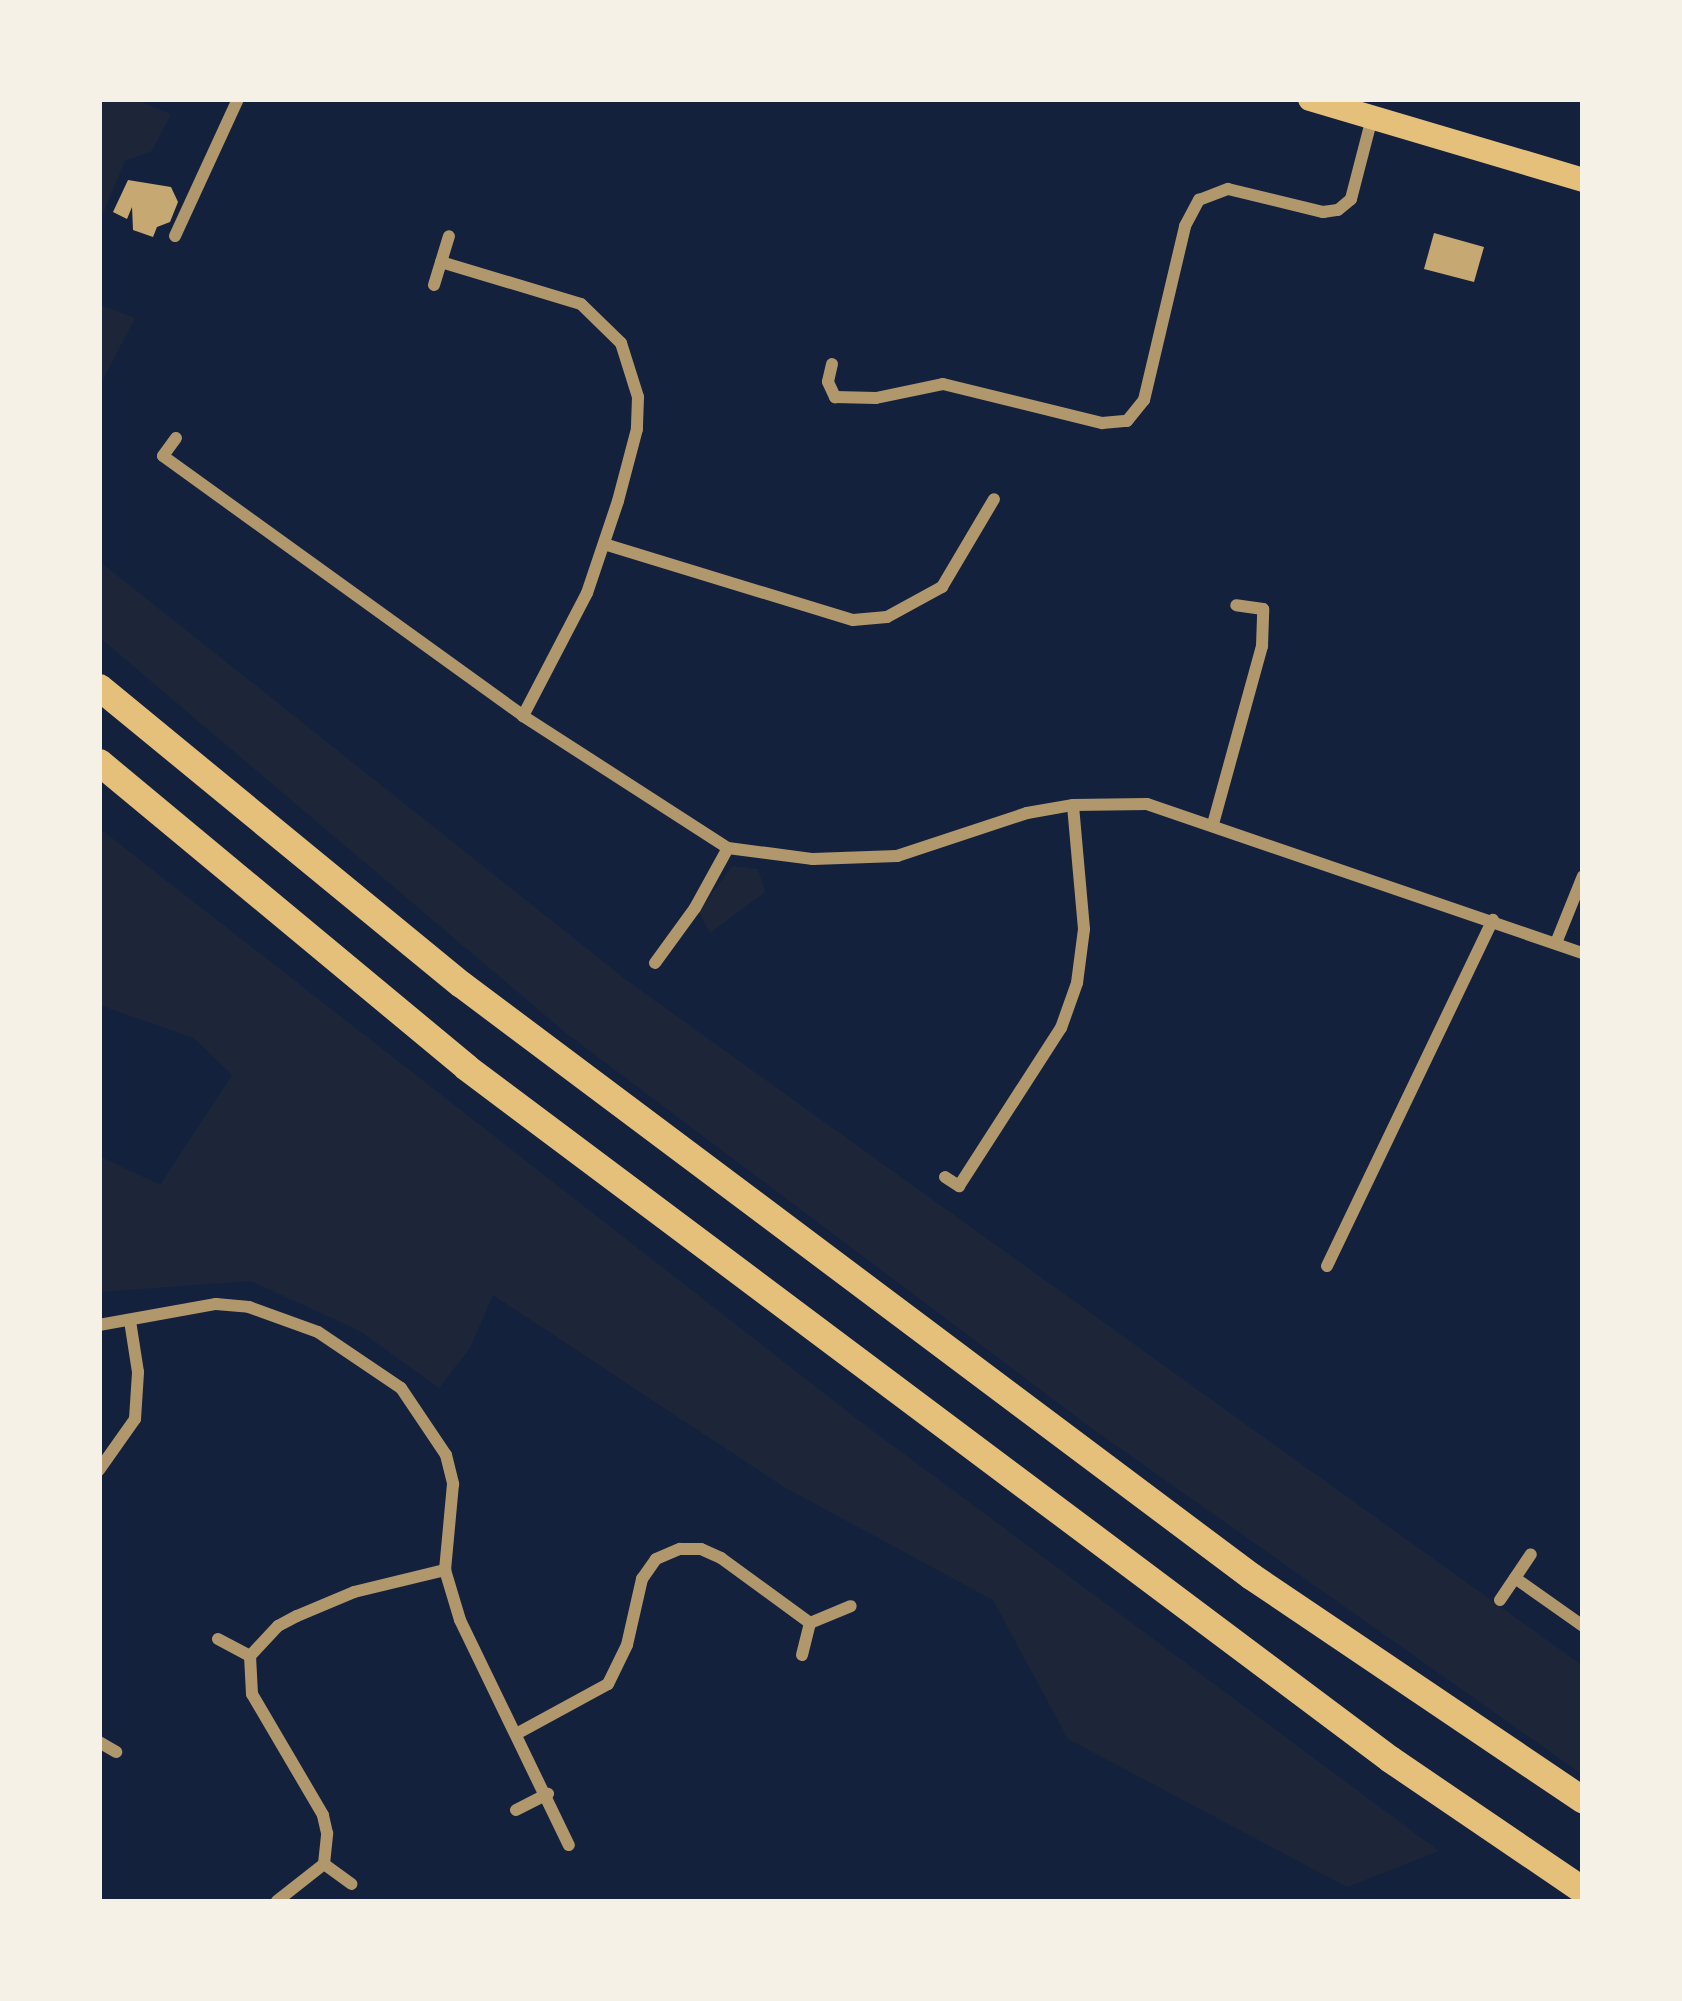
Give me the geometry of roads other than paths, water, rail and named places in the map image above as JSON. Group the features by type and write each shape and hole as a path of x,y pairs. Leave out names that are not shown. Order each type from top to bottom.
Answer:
{"highway":[{"path":"99,687 460,984 1251,1576 1583,1800"},
{"path":"99,761 485,1081 1390,1760 1583,1890"}],"main road":[{"path":"1310,99 1583,179"}],"street":[{"path":"175,236 238,99"},
{"path":"832,364 828,382 836,397 876,398 944,383 1102,423 1127,421 1144,400 1185,226 1199,200 1228,189 1324,212 1338,210 1351,199 1372,118"},
{"path":"434,286 449,236"},
{"path":"441,262 581,304 621,343 638,397 637,429 604,544 573,628 523,716"},
{"path":"176,438 163,456 523,716 728,848 836,860 897,856 1027,812 1073,805 1147,804 1583,953"},
{"path":"604,544 853,620 886,617 942,587 994,500"},
{"path":"1213,824 1262,646 1263,608 1237,604"},
{"path":"945,1178 958,1186 1034,1075 1072,998 1084,929 1073,805"},
{"path":"655,964 695,908 728,848"},
{"path":"1556,944 1583,875"},
{"path":"1328,1266 1493,920"},
{"path":"99,1325 216,1304 249,1307 318,1332 401,1388 446,1455 453,1484 445,1570 460,1620 569,1845"},
{"path":"99,1470 135,1419 138,1372 130,1321"},
{"path":"518,1732 608,1684 627,1646 642,1579 656,1559 680,1549 722,1558 811,1623"},
{"path":"1500,1600 1531,1554"},
{"path":"325,1864 323,1815 252,1694 247,1674 250,1656 278,1626 297,1616 354,1592 445,1570"},
{"path":"1514,1578 1583,1626"},
{"path":"811,1623 851,1606"},
{"path":"802,1655 811,1623"},
{"path":"218,1639 250,1656"},
{"path":"99,1742 116,1752"},
{"path":"516,1810 548,1795"},
{"path":"325,1864 352,1884"},
{"path":"277,1900 325,1864"}]}
